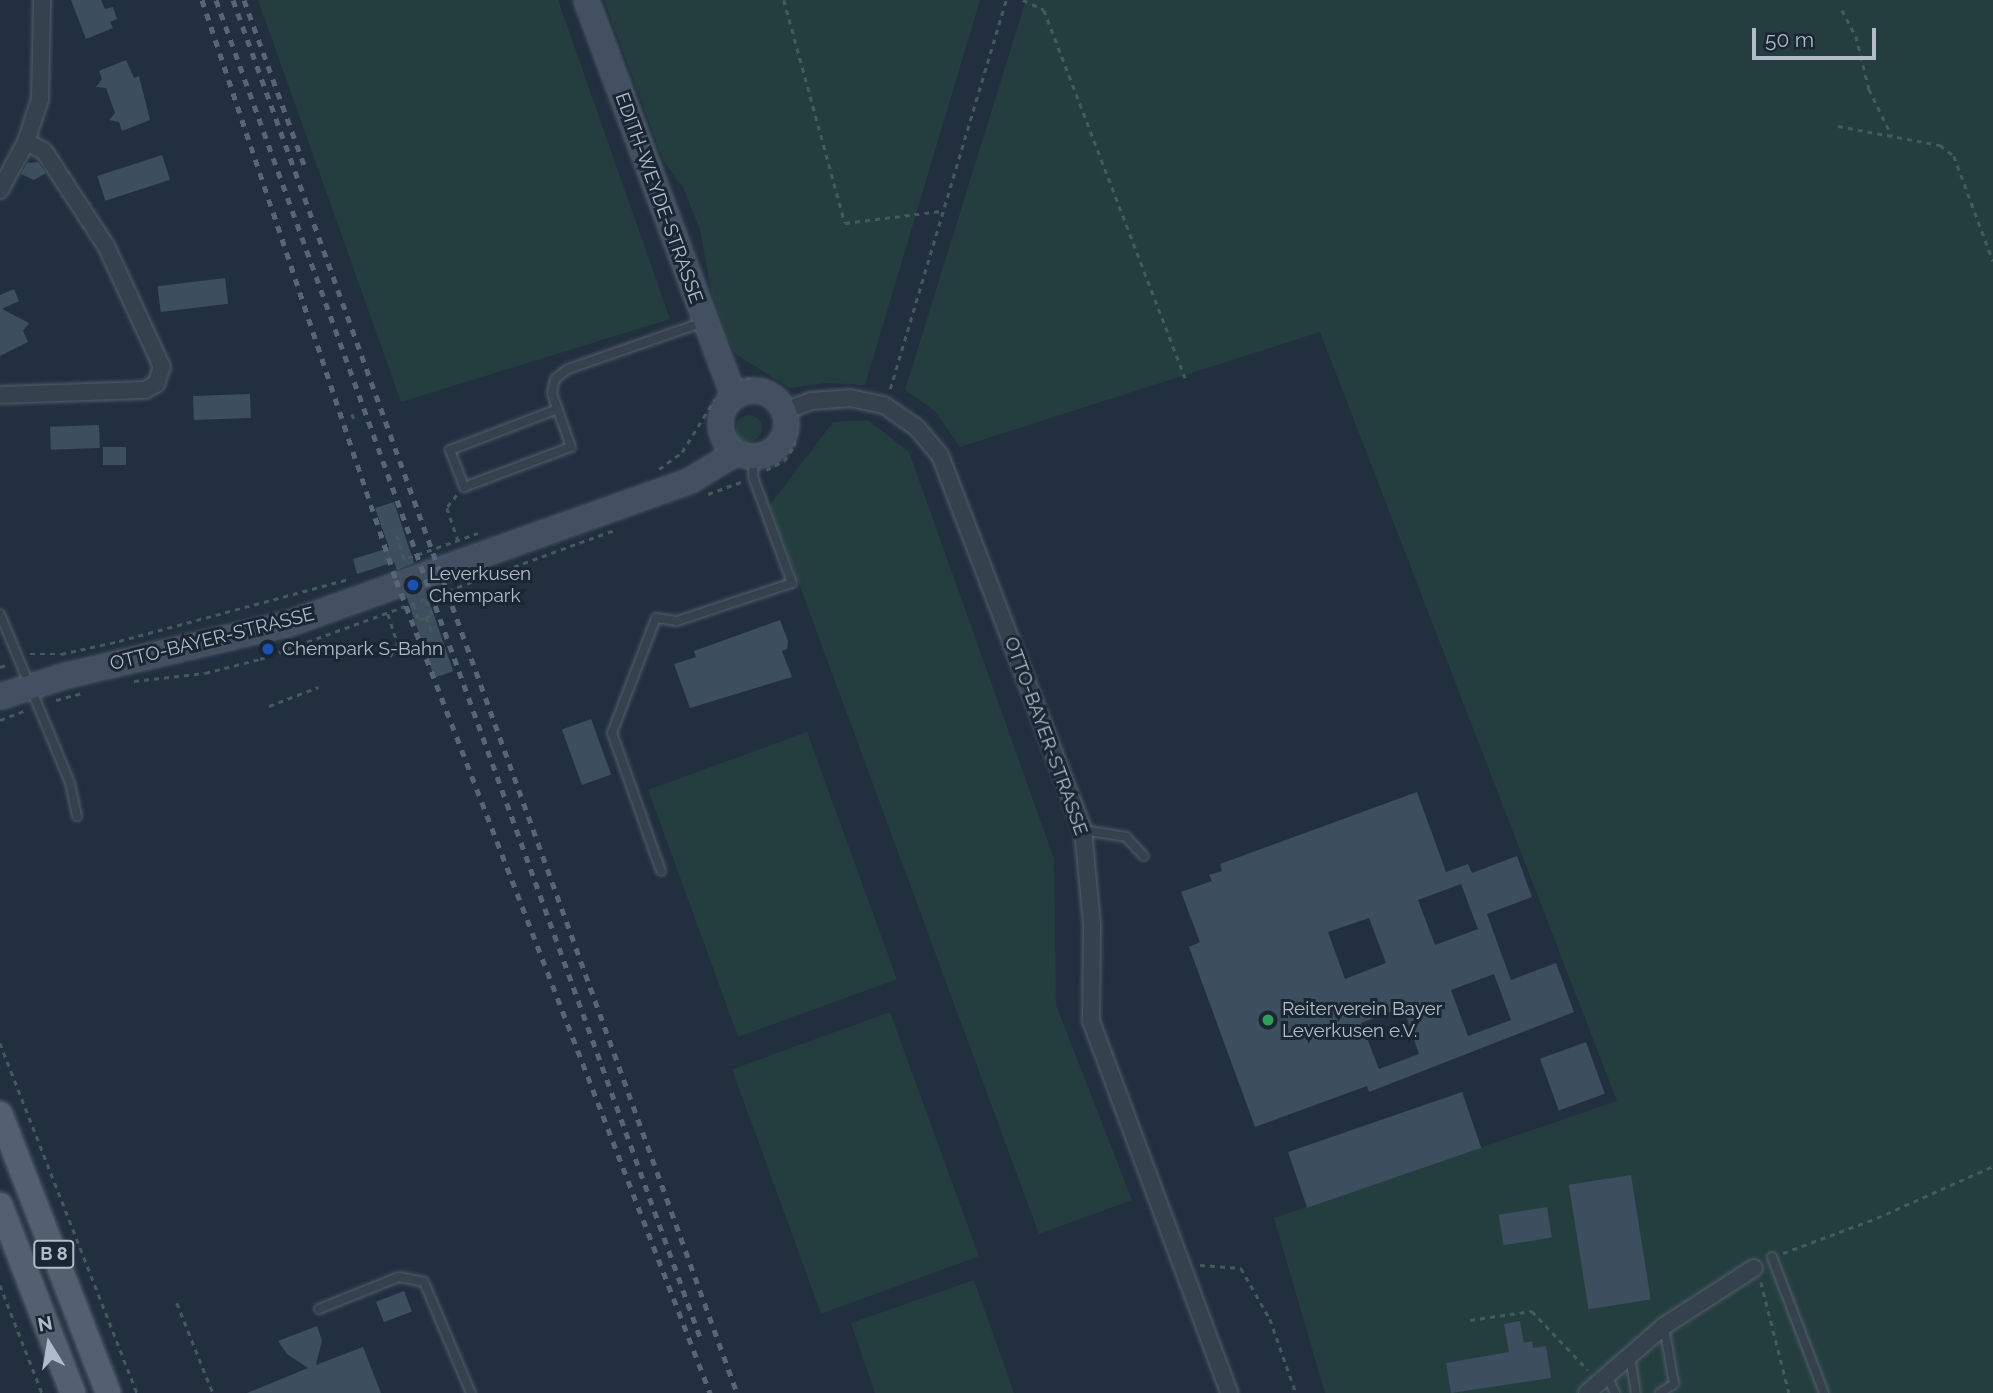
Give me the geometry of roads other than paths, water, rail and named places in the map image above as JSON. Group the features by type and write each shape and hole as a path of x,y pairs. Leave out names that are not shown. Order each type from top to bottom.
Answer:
{"main road":[{"name":"B 8","path":"0,1114 108,1393"},
{"name":"B 8","path":"0,1205 73,1393"}],"street":[{"path":"0,190 26,142 40,99 42,0"},
{"name":"EDITH-WEYDE-STRASSE","path":"586,0 730,390"},
{"path":"0,395 145,390 156,384 162,367 106,246 44,151 26,142"},
{"path":"730,390 758,391 786,403 782,439 768,453 744,454 721,430 721,415 730,390"},
{"name":"OTTO-BAYER-STRASSE","path":"786,403 850,398 884,405 917,428 940,455 1083,830 1092,925 1091,1021 1229,1393"},
{"name":"OTTO-BAYER-STRASSE","path":"0,696 34,696 286,624 691,480 744,454"},
{"path":"1587,1393 1602,1376 1664,1326 1754,1268"}],"lane":[{"path":"558,410 450,450 464,487 571,447 558,410 552,393 555,379 568,369 704,322"},
{"path":"661,871 611,733 656,618 677,621 792,583 744,454"},
{"path":"0,614 21,659 70,783 77,816"},
{"path":"1083,830 1126,837 1144,856"},
{"path":"1772,1257 1824,1393"},
{"path":"320,1309 399,1277 424,1282 471,1393"},
{"path":"1660,1393 1674,1384 1664,1326"},
{"path":"1630,1353 1636,1393"},
{"path":"1602,1376 1615,1393"}],"railway":[{"path":"202,0 396,580 710,1393"},
{"path":"216,0 700,1337"},
{"path":"233,0 737,1393"},
{"path":"244,0 304,165"}],"place":[{"name":"Leverkusen Chempark","path":"413,585"},
{"name":"Chempark S-Bahn","path":"268,649"},
{"name":"Reiterverein Bayer Leverkusen e.V.","path":"1268,1020"}]}
